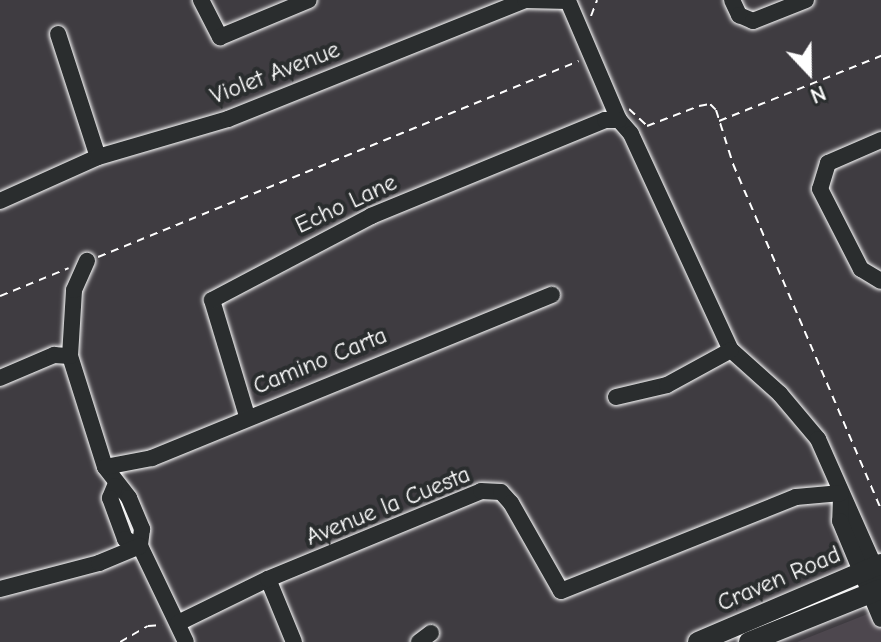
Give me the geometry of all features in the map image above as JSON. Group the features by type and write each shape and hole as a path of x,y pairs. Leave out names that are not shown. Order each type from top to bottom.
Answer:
{"main road":[{"name":"Craven Road","path":"698,642 875,578"},
{"name":"Craven Road","path":"749,642 875,578"}],"street":[{"path":"201,0 220,37 304,1"},
{"name":"Violet Avenue","path":"0,201 98,157 228,119 525,0 568,1"},
{"path":"732,0 739,15 753,21 806,0"},
{"path":"568,1 617,114 631,134 731,350 780,394 818,439 841,493 840,521 875,578 881,619"},
{"path":"58,34 98,157"},
{"name":"Echo Lane","path":"247,416 212,300 371,216 617,114"},
{"path":"881,140 828,163 822,173 820,189 861,269 881,281"},
{"path":"87,261 74,290 70,356 105,467 115,486 125,489 142,529 140,546 172,623 186,642"},
{"name":"Camino Carta","path":"105,467 152,458 247,416 552,295"},
{"path":"616,397 667,385 731,350"},
{"path":"0,378 54,355 70,356"},
{"path":"115,486 110,498 125,539 140,546"},
{"name":"Avenue la Cuesta","path":"172,623 268,579 481,491 501,492 561,591 796,497 841,493"},
{"path":"115,511 132,505"},
{"path":"0,589 99,563 140,546"},
{"path":"268,579 294,642"}],"path":[{"path":"718,121 881,56"},
{"path":"0,296 575,59 601,76"},
{"path":"617,114 633,110 647,126 710,104 881,509"},
{"path":"120,642 148,626 172,623"}],"shaded area":[{"path":"881,608 881,642 797,642 865,615"}]}
